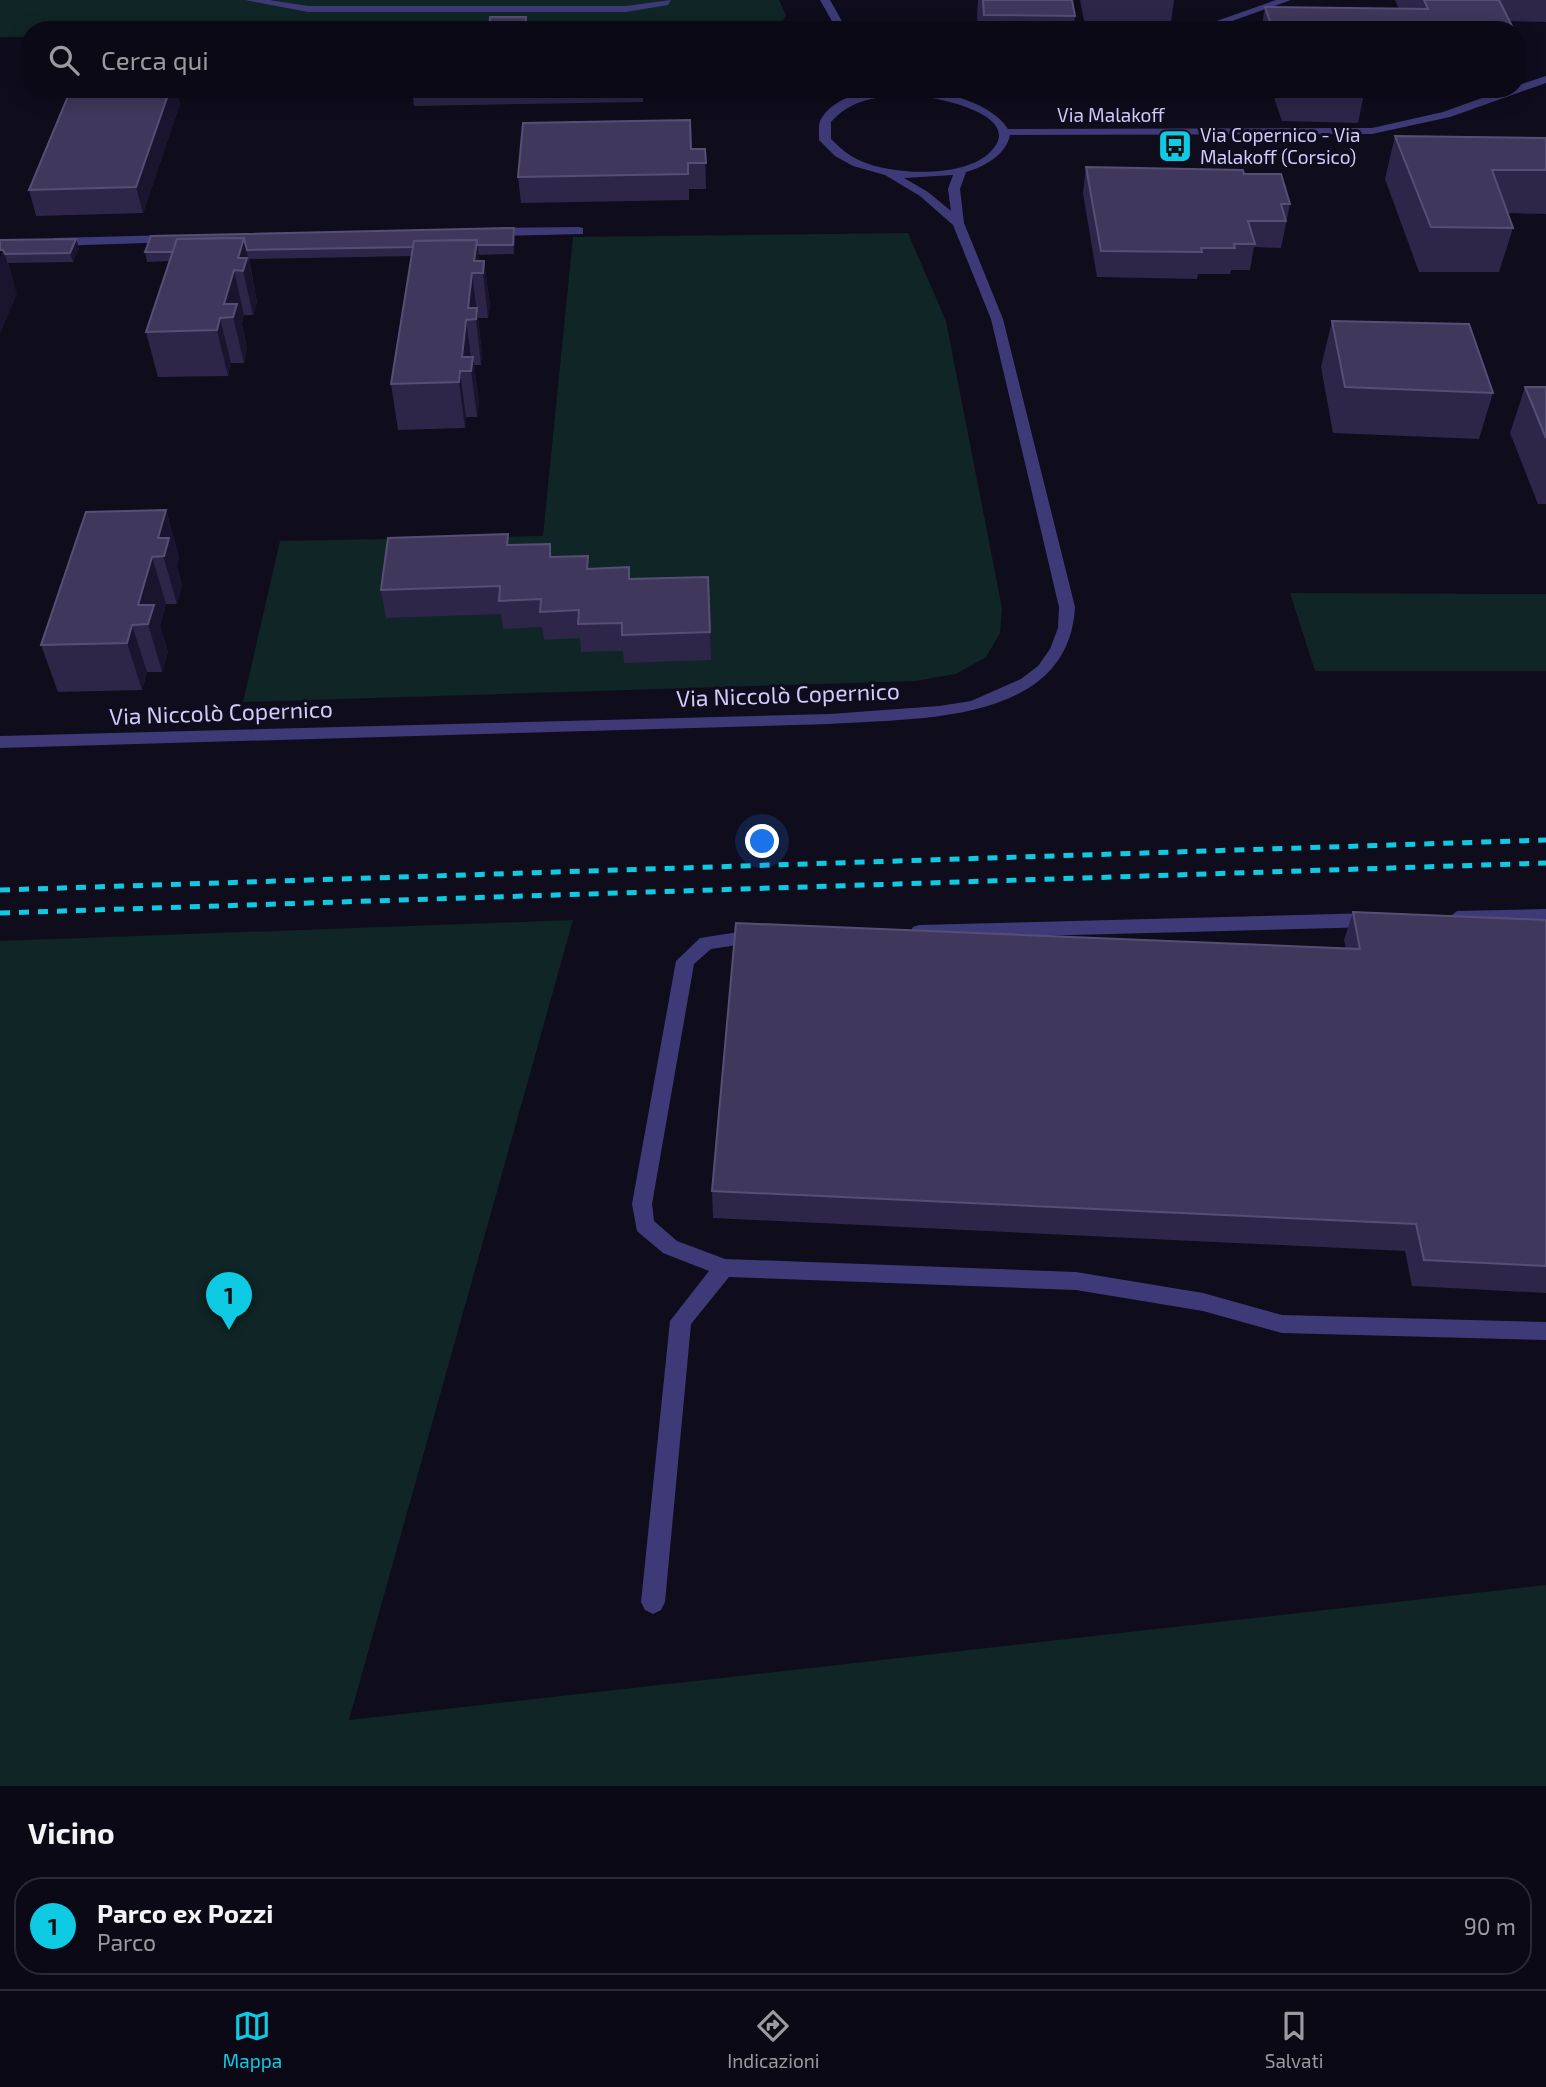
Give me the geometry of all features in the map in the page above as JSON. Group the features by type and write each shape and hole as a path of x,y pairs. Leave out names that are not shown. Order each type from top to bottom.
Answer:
{"street":[{"path":"250,0 308,9 626,9 664,3 666,0"},
{"path":"825,0 837,21"},
{"path":"1223,21 1286,0"},
{"name":"Via Malakoff","path":"1525,87 1546,79"},
{"path":"843,98 838,108 825,121 823,131 831,149 863,167 886,172 924,174 961,170 987,159 996,151 1003,132 989,112 958,98"},
{"path":"838,108 868,98"},
{"name":"Via Malakoff","path":"1003,132 1372,131 1446,115 1493,98"},
{"name":"Via Niccolò Copernico","path":"0,742 830,719 939,711 974,706 1003,696 1044,670 1058,649 1066,628 1067,607 998,319 958,223 954,189 961,170"},
{"path":"886,172 924,194 958,223"},
{"path":"482,232 579,231"},
{"path":"41,242 192,239"},
{"path":"1434,919 1546,916"},
{"path":"904,932 1392,920"},
{"path":"779,935 737,936 706,943 685,961 642,1204 644,1225 670,1247 724,1268 1076,1281 1203,1302 1282,1324 1546,1331"},
{"path":"653,1602 681,1321 724,1268"}],"green space":[{"path":"0,0 779,0 786,15 783,21 21,21 21,37 0,37"},
{"path":"908,233 946,321 1002,608 1000,633 986,657 956,674 916,681 243,702 280,541 543,536 573,237"},
{"path":"1290,593 1546,594 1546,671 1315,671"},
{"path":"573,920 349,1720 1546,1585 1546,1786 0,1786 0,941"}],"building":[{"path":"983,0 1072,0 1075,16 984,15"},
{"path":"1424,0 1499,0 1510,21 1270,21 1265,7 1428,9"},
{"path":"490,17 526,17 526,21 490,21"},
{"path":"67,98 167,98 136,187 29,190"},
{"path":"690,120 691,149 705,149 706,163 688,163 688,174 518,177 523,123"},
{"path":"1395,136 1546,138 1546,170 1492,170 1513,228 1431,227"},
{"path":"1086,167 1243,170 1244,174 1281,174 1290,204 1281,204 1286,221 1248,221 1255,244 1234,244 1235,248 1201,248 1202,252 1101,251"},
{"path":"514,228 513,245 477,245 477,240 414,241 413,247 247,250 244,238 177,239 173,252 145,252 151,236"},
{"path":"244,238 238,258 247,258 243,271 234,270 224,304 237,304 233,317 220,318 217,330 146,332 177,239"},
{"path":"76,239 70,253 5,254 0,250 0,240"},
{"path":"477,240 474,261 484,261 483,273 472,273 468,308 477,308 476,319 466,320 462,357 473,357 471,371 460,371 459,382 391,384 414,241"},
{"path":"1332,321 1469,324 1493,393 1345,387"},
{"path":"1525,387 1546,387 1546,438"},
{"path":"166,510 158,538 169,538 164,556 152,557 138,605 154,605 148,624 132,625 127,643 41,645 86,512"},
{"path":"508,534 507,545 550,544 550,557 588,556 587,569 629,567 629,579 708,577 710,632 622,635 622,623 578,624 579,610 540,612 541,599 499,601 500,586 381,590 388,538"},
{"path":"1353,912 1546,920 1546,1266 1424,1260 1416,1224 712,1191 736,923 1360,949"}],"railway":[{"path":"0,890 1546,840"},
{"path":"0,913 1546,863"}],"place":[{"name":"Via Copernico - Via Malakoff (Corsico)","path":"1175,146"},
{"name":"Parco ex Pozzi","path":"229,1330"}]}
